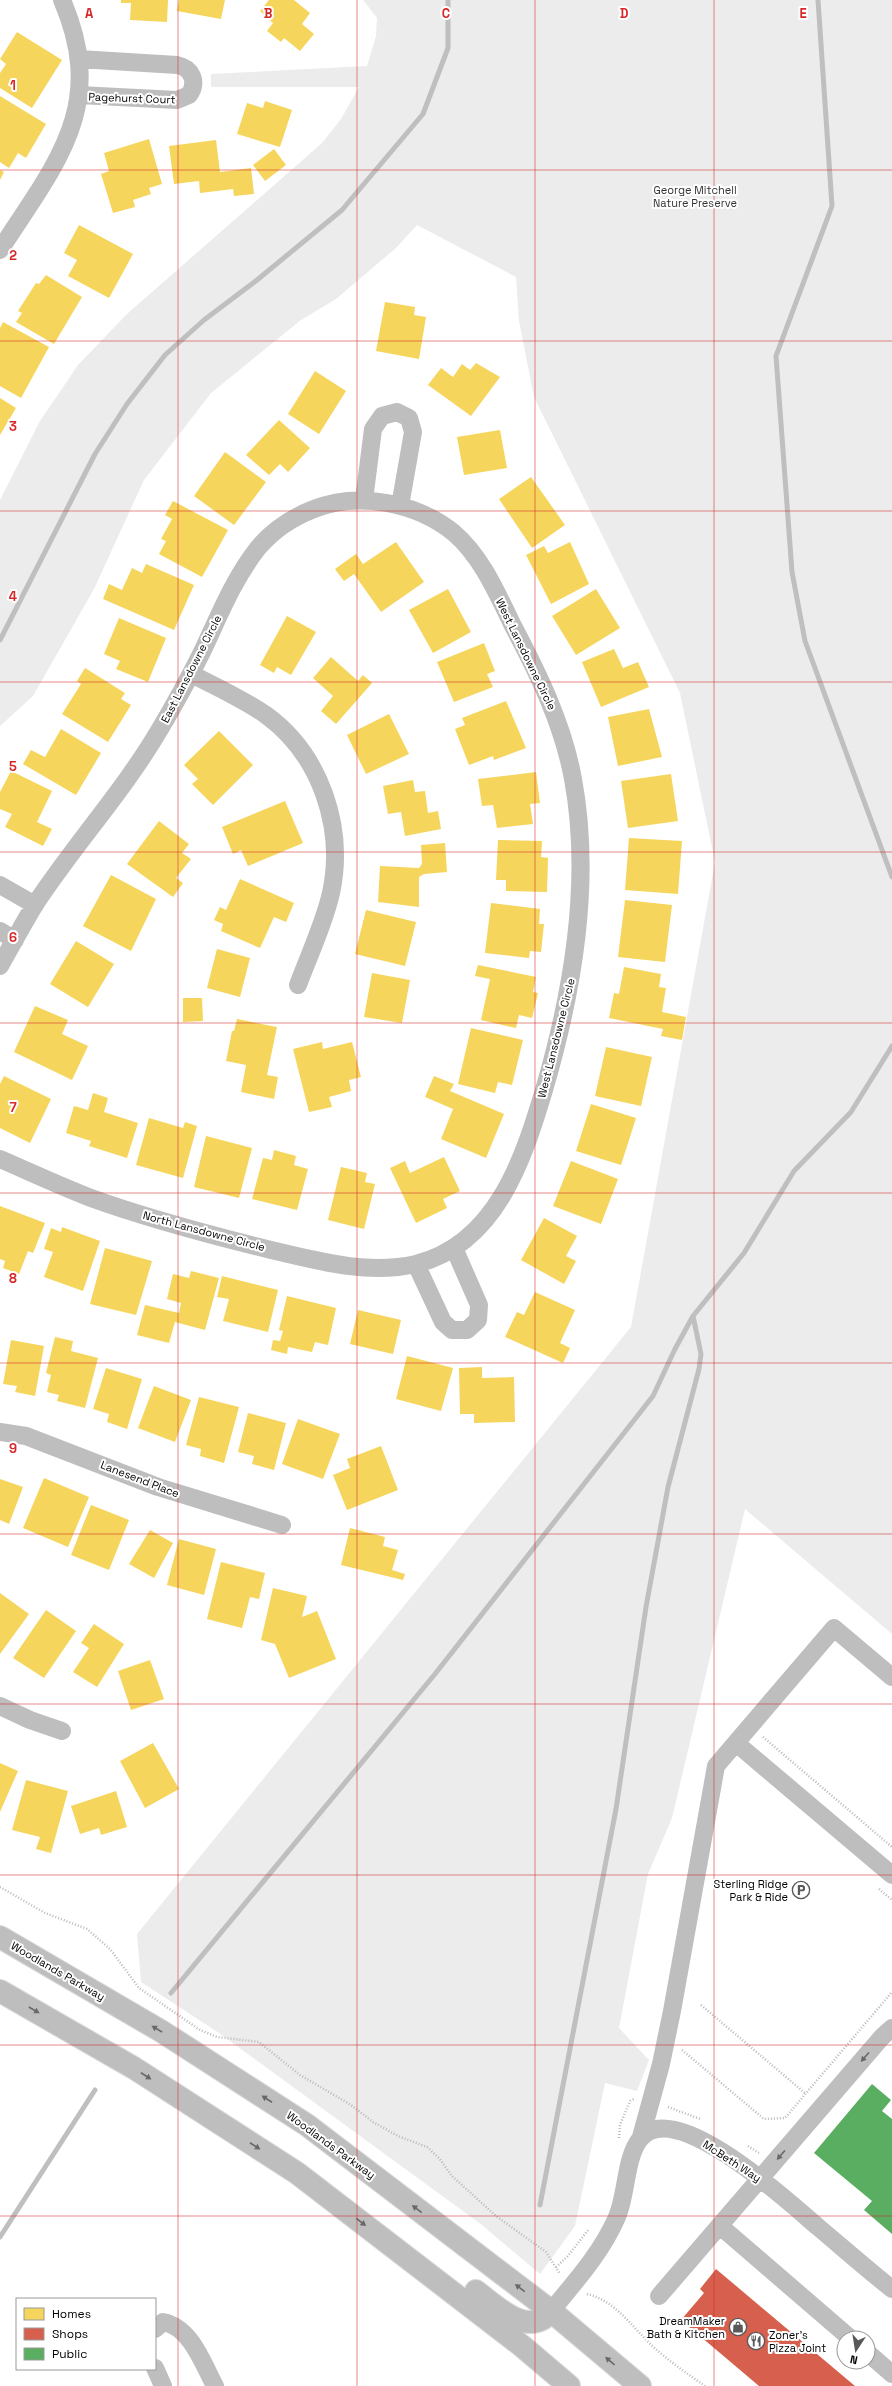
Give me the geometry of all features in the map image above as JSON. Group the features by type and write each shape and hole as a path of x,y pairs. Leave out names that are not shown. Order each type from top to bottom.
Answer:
{"main road":[{"name":"Woodlands Parkway","path":"0,1936 161,2031 307,2125 551,2311 640,2386"},
{"path":"0,1991 134,2068 297,2173 522,2346 569,2386"},
{"path":"297,2173 356,2200 500,2310 516,2319 536,2323 546,2319 551,2311"}],"street":[{"path":"0,250 58,159 72,125 80,89 79,59 70,19 62,0"},
{"name":"Pagehurst Court","path":"79,59 182,66 191,73 194,83 189,95 177,100 80,89"},
{"path":"372,501 373,429 382,416 397,412 409,418 413,432 400,506"},
{"name":"West Lansdowne Circle","path":"372,501 400,506 437,522 455,534 474,555 495,589 538,673 556,716 573,779 578,820 580,858 574,953 569,992 549,1074 526,1150 517,1170 494,1208 480,1225 454,1248 435,1258"},
{"name":"East Lansdowne Circle","path":"0,966 7,935 35,904 142,759 191,674 242,572 262,543 278,528 316,508 372,501"},
{"path":"191,674 242,700 267,716 287,734 301,751 324,790 336,841 335,864 331,893 298,985"},
{"path":"0,885 35,904"},
{"name":"North Lansdowne Circle","path":"0,1159 87,1196 215,1236 347,1266 368,1269 391,1268 416,1264 435,1258"},
{"path":"416,1264 443,1322 452,1330 467,1330 478,1320 479,1305 454,1248"},
{"name":"Lanesend Place","path":"0,1432 32,1438 158,1487 282,1525"},
{"path":"551,2311 572,2286 600,2248 617,2217 624,2200 632,2156 641,2137 651,2103 672,2011 716,1766 834,1628 892,1677"},
{"path":"0,1706 30,1720 62,1730"},
{"path":"736,1742 892,1876"},
{"path":"659,2296 882,2037 892,2028"},
{"name":"McBeth Way","path":"641,2137 657,2130 674,2130 713,2147 761,2178 890,2284"},
{"path":"720,2226 841,2330"},
{"path":"156,2328 164,2322 175,2324 188,2338 215,2386"},
{"path":"876,2360 892,2374"},
{"path":"156,2370 164,2386"}],"path":[{"path":"750,1726 892,1847"},
{"path":"0,1887 45,1913 87,1929 110,1949 139,1988 200,2030 217,2037 259,2042 300,2075 351,2105 373,2122 398,2136 427,2148 439,2158 452,2176 496,2216 542,2247 562,2278 580,2292 599,2297 609,2303 657,2350 705,2386"},
{"path":"682,2050 764,2119 785,2118 892,1992"},
{"path":"701,2005 806,2094"},
{"path":"619,2141 620,2125 630,2101 634,2099 687,2113 703,2121"},
{"path":"744,2144 773,2165"},
{"path":"556,2267 568,2257 590,2228"}],"green space":[{"name":"George Mitchell Nature Preserve","path":"363,0 892,0 892,1634 745,1509 672,1818 648,1874 619,2028 649,2060 637,2091 605,2083 575,2226 540,2274 482,2225 219,2033 141,1982 137,1934 631,1327 715,862 680,693 534,397 519,321 516,277 417,225 396,248 336,299 301,320 211,393 144,480 94,589 33,696 0,726 0,500 40,421 78,365 127,314 322,143 341,119 359,87 211,87 211,74 367,66 376,36 377,18"}],"building: Homes":[{"path":"121,0 168,0 167,22 130,20 131,3 121,3"},
{"path":"179,0 225,0 221,19 177,11"},
{"path":"269,0 294,0 310,13 302,24 314,34 300,51 284,38 281,42 267,31 273,23 260,11"},
{"path":"17,32 62,60 32,108 0,88 0,73 6,64 0,59"},
{"path":"0,96 46,124 26,158 18,153 9,168 0,162"},
{"path":"265,101 292,110 280,147 237,134 247,103 263,108"},
{"path":"149,139 162,184 149,188 151,194 133,200 135,207 113,213 101,174 109,171 104,153"},
{"path":"216,140 220,172 251,168 254,194 234,196 233,189 200,193 199,181 174,184 169,146"},
{"path":"274,149 286,165 265,181 253,165"},
{"path":"0,170 4,172 0,180"},
{"path":"79,225 133,254 109,298 68,276 77,260 64,253"},
{"path":"46,275 82,297 54,344 16,322 22,313 18,311 36,283 39,284"},
{"path":"385,302 415,307 414,315 426,317 419,359 376,351"},
{"path":"3,322 49,347 21,398 0,386 0,328"},
{"path":"476,363 500,377 471,416 428,385 441,368 453,377 462,364 470,370"},
{"path":"315,371 346,391 319,434 288,414"},
{"path":"0,398 16,408 0,435"},
{"path":"279,420 310,448 288,472 280,464 269,475 246,455"},
{"path":"500,430 507,468 464,475 457,437"},
{"path":"225,452 266,482 234,525 194,496"},
{"path":"531,477 565,525 532,548 499,499"},
{"path":"173,501 228,530 202,577 159,554 166,541 161,539 172,519 165,515"},
{"path":"396,542 424,582 381,612 354,574 344,581 335,569 356,554 363,564"},
{"path":"570,542 589,584 551,604 526,555 544,546 548,553"},
{"path":"146,564 194,585 174,630 103,599 109,584 122,590 132,568 142,573"},
{"path":"448,589 471,632 433,653 409,610"},
{"path":"596,589 620,628 576,655 552,616"},
{"path":"287,616 316,632 291,675 277,667 274,673 260,665"},
{"path":"119,618 166,638 148,682 116,669 120,661 104,654"},
{"path":"484,643 495,671 487,674 493,687 454,702 437,662"},
{"path":"614,649 623,668 638,662 649,687 601,707 582,662"},
{"path":"331,657 358,681 363,675 372,683 336,724 321,711 333,696 313,678"},
{"path":"85,668 125,693 121,699 131,705 108,742 62,714 81,684 77,681"},
{"path":"506,701 526,748 494,760 493,756 469,765 455,729 465,725 462,718"},
{"path":"649,709 662,757 618,766 608,717"},
{"path":"389,714 409,754 366,774 347,735"},
{"path":"61,729 101,753 76,795 23,764 31,750 45,757"},
{"path":"219,731 253,765 213,805 192,784 198,779 184,765"},
{"path":"11,771 52,791 37,822 52,829 43,846 5,827 12,814 0,809 0,792"},
{"path":"536,772 540,803 530,804 533,824 497,828 493,805 482,806 478,779"},
{"path":"671,774 678,821 628,828 621,781"},
{"path":"413,780 415,792 425,791 428,813 438,811 441,829 405,836 401,812 388,814 383,786"},
{"path":"285,801 303,843 248,866 241,850 233,854 222,827"},
{"path":"159,821 189,844 182,853 191,859 176,878 183,883 173,897 127,864"},
{"path":"629,838 682,841 678,894 625,890"},
{"path":"498,840 542,841 541,857 548,858 547,892 506,891 506,880 496,880"},
{"path":"445,843 447,872 424,874 419,877 419,907 378,902 380,866 419,868 422,864 421,845"},
{"path":"111,875 156,899 131,951 83,926"},
{"path":"240,879 294,903 286,922 274,917 260,948 221,931 223,924 214,920 220,907 226,910"},
{"path":"625,900 672,905 665,962 618,957"},
{"path":"491,903 540,909 539,924 544,924 541,952 530,951 529,958 485,953"},
{"path":"366,910 416,922 405,966 355,954"},
{"path":"76,941 114,964 88,1007 50,984"},
{"path":"217,949 250,958 240,997 207,988"},
{"path":"478,965 536,977 533,992 538,993 532,1018 519,1015 516,1028 481,1020 490,979 475,976"},
{"path":"624,967 661,974 659,987 666,988 662,1012 686,1017 682,1040 661,1036 663,1029 609,1018 614,993 619,994"},
{"path":"372,973 410,980 402,1023 364,1017"},
{"path":"183,998 202,998 203,1021 183,1022"},
{"path":"35,1006 68,1020 62,1034 88,1046 72,1080 14,1052"},
{"path":"237,1019 277,1027 267,1075 278,1077 274,1099 241,1092 246,1065 226,1061 232,1031 234,1031"},
{"path":"471,1028 523,1040 512,1085 498,1082 495,1093 458,1084"},
{"path":"322,1042 323,1049 352,1042 361,1077 349,1080 351,1091 329,1097 332,1107 309,1112 293,1049"},
{"path":"606,1047 652,1057 641,1106 595,1096"},
{"path":"4,1076 51,1099 30,1143 0,1128 0,1084"},
{"path":"434,1076 454,1084 450,1091 504,1114 486,1158 441,1139 453,1109 425,1097"},
{"path":"93,1093 108,1098 104,1112 138,1123 127,1158 89,1146 91,1141 66,1133 74,1106 88,1110"},
{"path":"591,1104 636,1118 621,1165 576,1151"},
{"path":"149,1118 183,1128 185,1122 197,1126 183,1178 136,1165"},
{"path":"206,1136 252,1148 239,1198 194,1187"},
{"path":"274,1150 296,1156 294,1165 308,1169 297,1210 252,1199 263,1158 272,1160"},
{"path":"444,1157 460,1191 443,1199 447,1208 416,1223 390,1168 405,1161 410,1173"},
{"path":"571,1161 618,1179 601,1224 553,1206"},
{"path":"341,1167 367,1173 365,1182 375,1184 364,1229 328,1220"},
{"path":"0,1206 45,1223 33,1253 28,1251 19,1274 3,1268 5,1261 0,1259"},
{"path":"544,1218 577,1236 566,1256 576,1261 564,1284 521,1260"},
{"path":"62,1227 100,1241 83,1291 44,1277 53,1252 44,1249 51,1228 61,1232"},
{"path":"105,1248 152,1261 136,1315 90,1304"},
{"path":"191,1271 219,1278 205,1330 175,1322 169,1343 137,1335 145,1305 179,1313 181,1303 167,1299 173,1274 189,1278"},
{"path":"222,1276 278,1290 268,1332 223,1321 229,1299 217,1297"},
{"path":"535,1292 575,1310 560,1343 570,1348 563,1363 505,1337 517,1312 524,1315"},
{"path":"287,1296 336,1308 328,1345 315,1342 312,1352 288,1347 287,1354 271,1350 273,1340 280,1341 283,1331 279,1330"},
{"path":"358,1310 401,1320 393,1354 350,1344"},
{"path":"55,1337 73,1341 71,1351 98,1358 85,1408 57,1401 59,1395 47,1392 51,1375 46,1373"},
{"path":"11,1340 44,1346 35,1396 15,1392 17,1386 3,1384"},
{"path":"407,1356 453,1368 441,1411 396,1399"},
{"path":"482,1367 482,1378 514,1377 515,1422 474,1423 474,1414 460,1414 459,1368"},
{"path":"106,1368 142,1379 127,1429 107,1422 109,1414 93,1409"},
{"path":"154,1386 191,1400 175,1442 138,1428"},
{"path":"199,1397 239,1407 224,1463 200,1456 201,1449 186,1445"},
{"path":"248,1413 286,1423 274,1470 252,1464 254,1456 238,1452"},
{"path":"298,1419 340,1434 323,1479 282,1464"},
{"path":"381,1446 398,1490 347,1510 333,1475 350,1468 347,1459"},
{"path":"44,1478 89,1497 68,1547 23,1528"},
{"path":"0,1479 23,1487 9,1524 0,1520"},
{"path":"91,1505 129,1520 109,1570 71,1555"},
{"path":"350,1528 385,1537 383,1546 398,1550 392,1570 405,1574 403,1580 341,1565"},
{"path":"150,1530 173,1543 154,1578 129,1564"},
{"path":"179,1539 216,1549 204,1595 167,1585"},
{"path":"221,1562 265,1573 259,1599 250,1597 242,1628 207,1619"},
{"path":"273,1588 307,1596 302,1617 317,1611 336,1659 289,1678 275,1644 261,1640"},
{"path":"0,1593 29,1614 0,1654"},
{"path":"46,1610 76,1631 44,1678 13,1658"},
{"path":"94,1624 124,1644 97,1687 73,1672 89,1648 81,1643"},
{"path":"150,1660 164,1699 131,1710 118,1671"},
{"path":"153,1743 179,1789 145,1808 120,1761"},
{"path":"0,1763 18,1771 0,1812"},
{"path":"26,1780 68,1791 51,1853 36,1849 40,1837 12,1830"},
{"path":"116,1791 127,1827 101,1835 99,1828 80,1834 71,1806"}],"building: Shops":[{"path":"716,2269 855,2386 759,2386 681,2320 704,2293 700,2289"}],"building: Public":[{"path":"872,2084 891,2100 882,2111 892,2119 892,2234 864,2210 872,2201 814,2153"}],"waterway":[{"path":"0,640 95,454 127,404 165,355 204,320 257,280 342,210 423,114 448,48 448,0"},
{"path":"818,0 832,206 776,356 792,572 805,641 892,877"},
{"path":"171,1993 435,1674 653,1396 675,1349 693,1316 744,1253 794,1171 851,1112 892,1046"},
{"path":"540,2205 616,1809 646,1607 668,1487 699,1369 701,1354 693,1316"},
{"path":"0,2237 95,2090"}],"place":[{"name":"Sterling Ridge Park & Ride","path":"801,1890"},
{"name":"DreamMaker Bath & Kitchen","path":"738,2327"},
{"name":"Zoner's Pizza Joint","path":"756,2341"}]}
